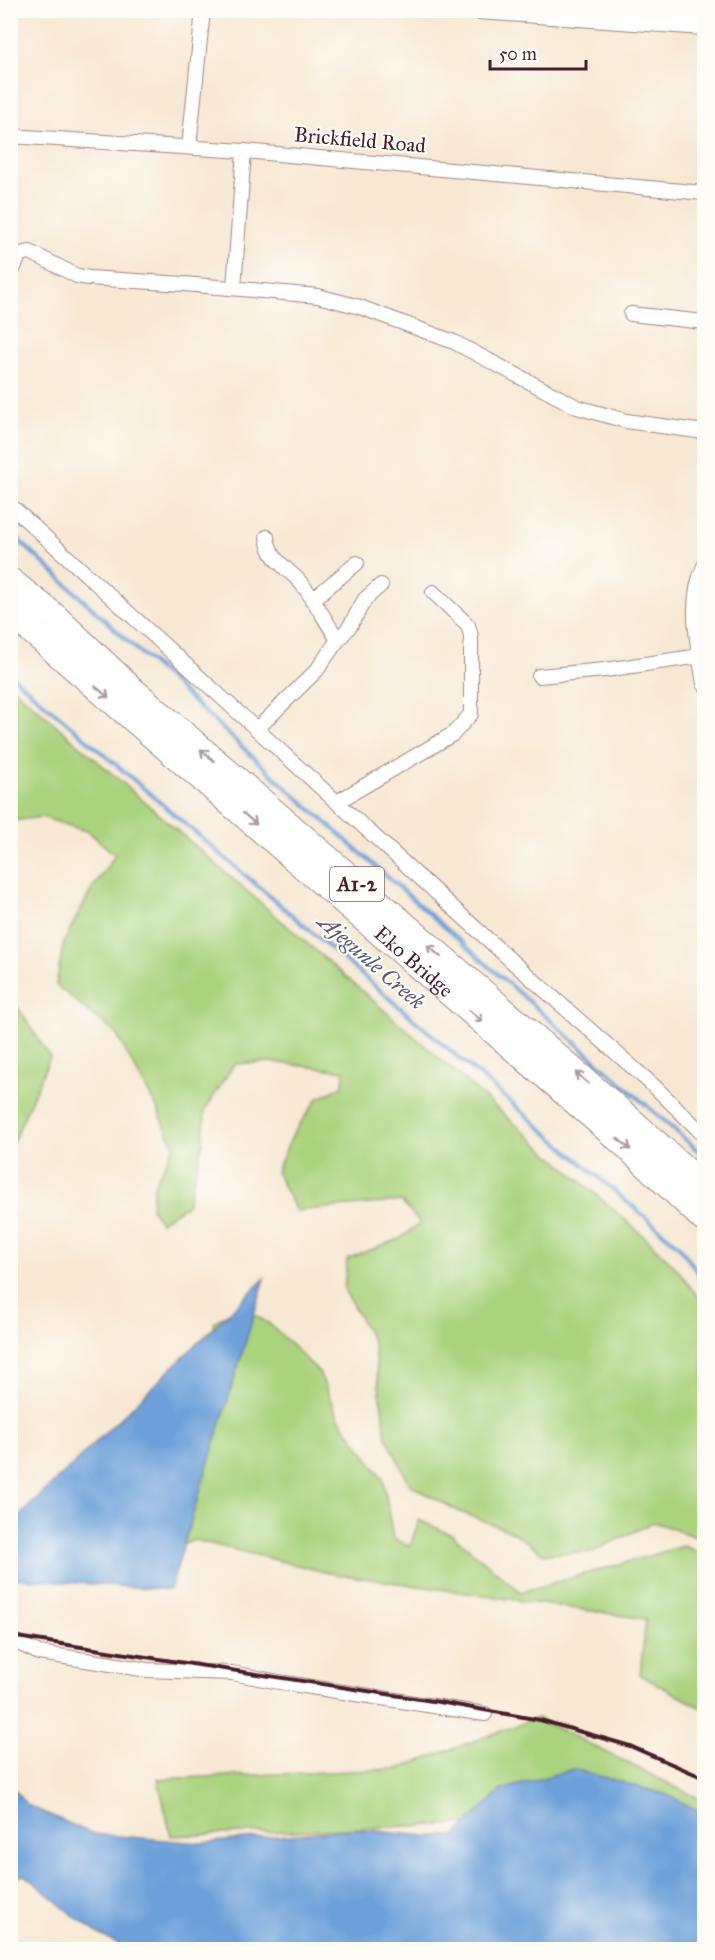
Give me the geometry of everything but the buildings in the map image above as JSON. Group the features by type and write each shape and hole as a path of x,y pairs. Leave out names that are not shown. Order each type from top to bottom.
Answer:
{"highway":[{"path":"10,572 54,616"},
{"name":"Eko Bridge","path":"10,581 54,616 129,687 705,1186"},
{"name":"Eko Bridge","path":"10,612 620,1140 705,1220"},
{"path":"10,626 68,663"}],"street":[{"path":"189,147 203,10"},
{"path":"479,10 522,11 705,27"},
{"name":"Brickfield Road","path":"10,136 244,151 705,193"},
{"path":"234,288 244,151"},
{"path":"10,276 20,254 30,252 83,277 318,296 360,307 453,342 577,407 626,421 705,432"},
{"path":"631,314 705,322"},
{"path":"10,505 516,965 655,1087 705,1135"},
{"path":"267,537 268,547 274,557 303,586 338,640"},
{"path":"312,600 357,563"},
{"path":"705,566 694,604 705,684"},
{"path":"256,729 317,670 350,626 364,598 381,585"},
{"path":"337,802 453,734 471,714 471,636 468,625 433,592"},
{"path":"539,676 605,670 700,656"},
{"path":"10,1639 39,1653 105,1664 147,1670 232,1673 485,1714"}],"green space":[{"path":"10,685 646,1238 678,1270 704,1305 704,1540 654,1522 592,1552 544,1554 513,1532 460,1512 410,1485 386,1436 373,1342 344,1289 347,1259 399,1239 420,1223 401,1201 296,1211 276,1172 293,1134 317,1099 343,1086 344,1071 272,1062 234,1064 205,1110 203,1142 187,1205 160,1222 151,1208 154,1185 174,1146 158,1110 116,1034 56,985 64,941 92,889 115,855 89,832 42,817 11,821"},
{"path":"11,997 50,1057 11,1147"},
{"path":"241,1306 271,1325 319,1372 338,1417 383,1479 393,1539 410,1546 419,1520 452,1535 521,1592 684,1546 704,1555 704,1709 640,1675 646,1619 329,1573 195,1540 164,1551 214,1322"},
{"path":"537,1718 704,1801 704,1814 171,1836 158,1779 398,1769"}],"water":[{"path":"265,1278 170,1590 11,1578 11,1524"},
{"path":"574,1769 665,1794 704,1813 704,1949 131,1949 117,1944 89,1927 25,1875 11,1878 11,1785 27,1805 93,1834 201,1843 354,1829 427,1836 455,1836 501,1790"}],"waterway":[{"path":"10,532 280,782 704,1156"},
{"name":"Ajegunle Creek","path":"10,674 679,1246 704,1281"}],"railway":[{"path":"10,1636 439,1702 540,1720 630,1746 704,1778"}]}
